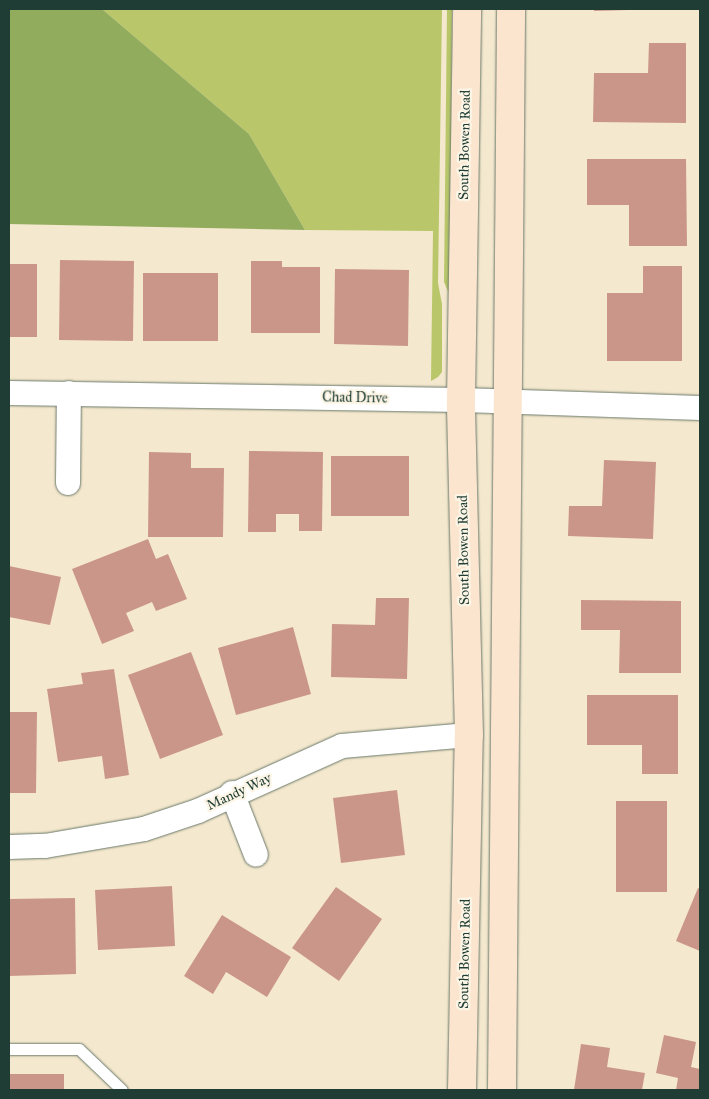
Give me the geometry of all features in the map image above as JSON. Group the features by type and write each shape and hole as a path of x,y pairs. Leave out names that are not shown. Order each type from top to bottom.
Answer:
{"main road":[{"name":"South Bowen Road","path":"462,1090 468,735 461,400 467,9"},
{"path":"502,1090 506,403 511,9"}],"street":[{"name":"Chad Drive","path":"9,393 461,400 700,408"},
{"path":"68,483 69,394"},
{"name":"Mandy Way","path":"9,847 45,846 144,829 198,811 232,793 342,746 468,735"},
{"path":"232,793 256,854"}],"lane":[{"path":"9,1049 79,1049 122,1090"}],"green space":[{"path":"9,9 102,9 249,134 305,230 9,224"},
{"path":"102,9 442,9 438,283 442,304 442,372 438,377 431,381 433,231 305,230 249,134"},
{"path":"447,9 452,9 450,296 444,282"}],"building":[{"path":"594,9 629,9 629,10 594,11"},
{"path":"649,43 686,43 686,123 593,122 594,73 648,73"},
{"path":"587,159 686,159 687,246 629,246 629,205 587,205"},
{"path":"60,260 134,261 133,341 59,340"},
{"path":"251,261 282,261 282,267 320,267 320,333 251,333"},
{"path":"9,264 37,264 37,337 9,337"},
{"path":"643,266 682,266 682,361 607,361 607,293 643,293"},
{"path":"335,269 409,270 408,346 334,344"},
{"path":"143,273 218,273 218,341 143,341"},
{"path":"249,451 323,452 322,531 299,531 299,514 276,514 276,532 248,532"},
{"path":"149,452 191,453 191,468 224,468 223,537 148,537"},
{"path":"331,456 409,456 409,516 331,516"},
{"path":"604,460 656,462 653,539 568,536 569,506 602,506"},
{"path":"148,539 156,559 168,554 187,599 156,611 152,602 126,613 134,631 102,644 72,569"},
{"path":"9,566 61,577 50,625 9,617"},
{"path":"376,598 409,598 407,679 331,677 332,624 375,625"},
{"path":"581,600 681,601 681,673 619,673 620,630 581,630"},
{"path":"293,627 311,694 236,715 218,648"},
{"path":"191,652 223,735 160,759 128,675"},
{"path":"114,669 129,775 105,779 102,756 58,762 47,689 83,684 81,673"},
{"path":"587,695 678,695 678,774 642,774 642,745 587,745"},
{"path":"9,712 37,712 36,793 9,793"},
{"path":"397,790 405,855 341,863 333,798"},
{"path":"616,801 667,801 667,892 616,892"},
{"path":"172,886 175,946 98,950 95,890"},
{"path":"336,887 382,919 339,981 292,948"},
{"path":"698,888 700,889 700,951 676,941"},
{"path":"75,898 76,974 9,976 9,899"},
{"path":"222,915 291,957 267,997 226,972 213,994 184,976"},
{"path":"664,1035 696,1042 691,1067 700,1069 700,1090 676,1090 678,1078 656,1073"},
{"path":"581,1044 610,1048 607,1067 645,1073 642,1090 574,1090"},
{"path":"9,1074 64,1074 64,1090 9,1090"}]}
